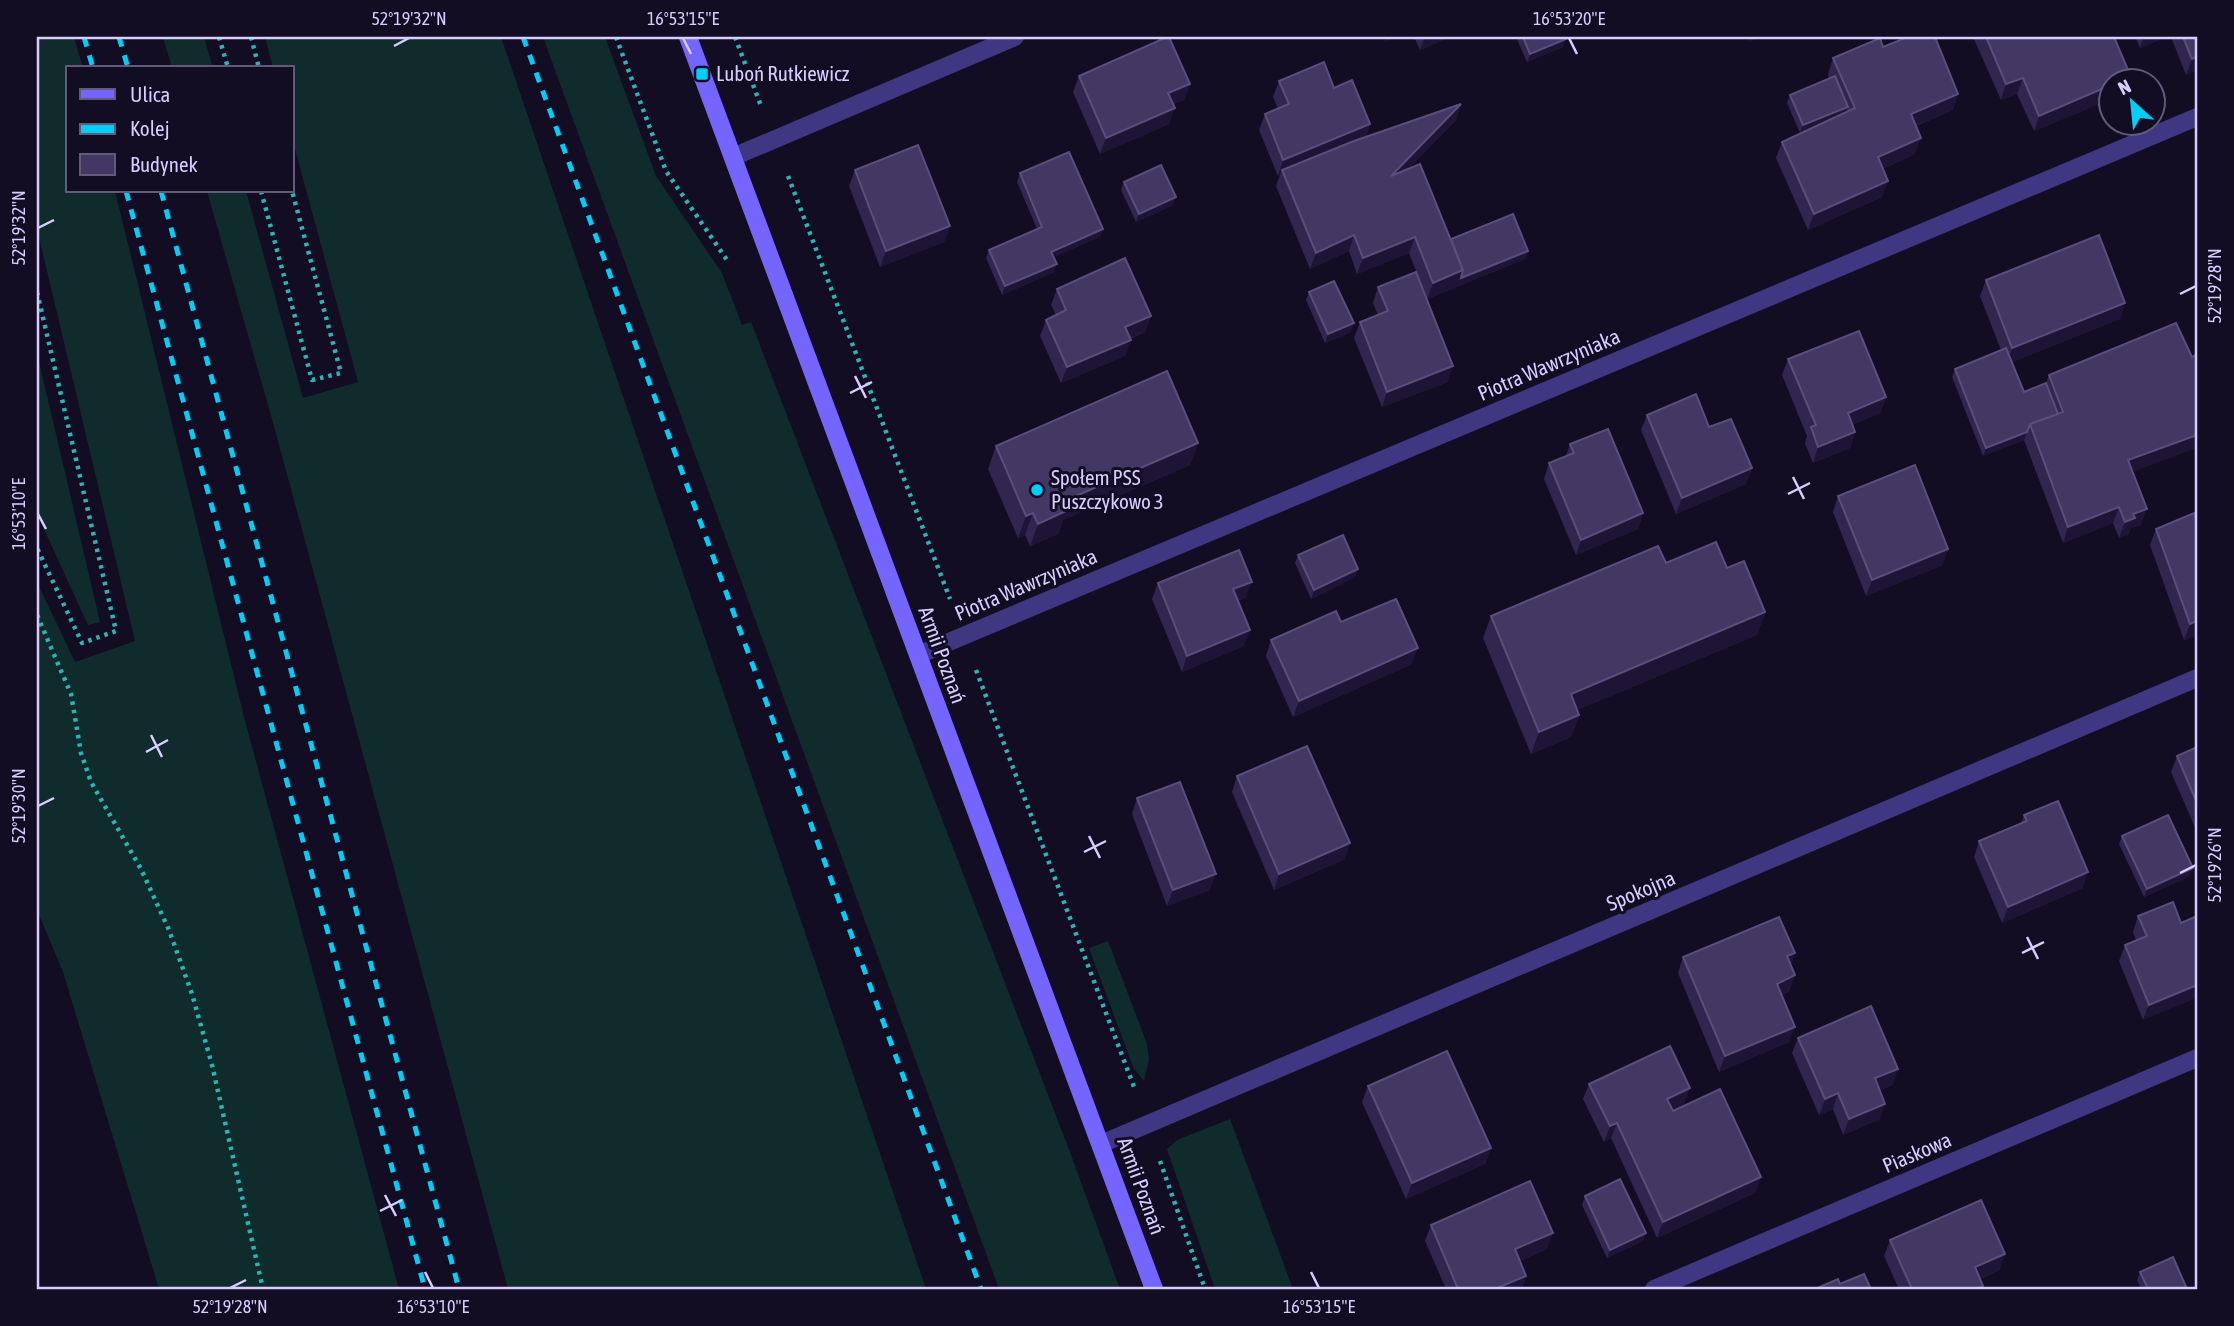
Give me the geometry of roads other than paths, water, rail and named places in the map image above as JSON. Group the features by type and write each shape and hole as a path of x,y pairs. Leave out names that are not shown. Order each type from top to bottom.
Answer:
{"main road":[{"name":"Armii Poznań","path":"688,37 1154,1289"}],"street":[{"path":"733,158 1014,37"},
{"name":"Piotra Wawrzyniaka","path":"918,655 2197,117"},
{"name":"Spokojna","path":"1101,1144 2197,678"},
{"name":"Piaskowa","path":"1654,1289 2197,1058"}],"railway":[{"path":"84,37 92,66"},
{"path":"119,37 127,66"},
{"path":"523,37 981,1289"},
{"path":"126,192 425,1289"},
{"path":"161,192 459,1289"}],"place":[{"name":"Luboń Rutkiewicz","path":"702,74"},
{"name":"Społem PSS Puszczykowo 3","path":"1037,490"}]}
